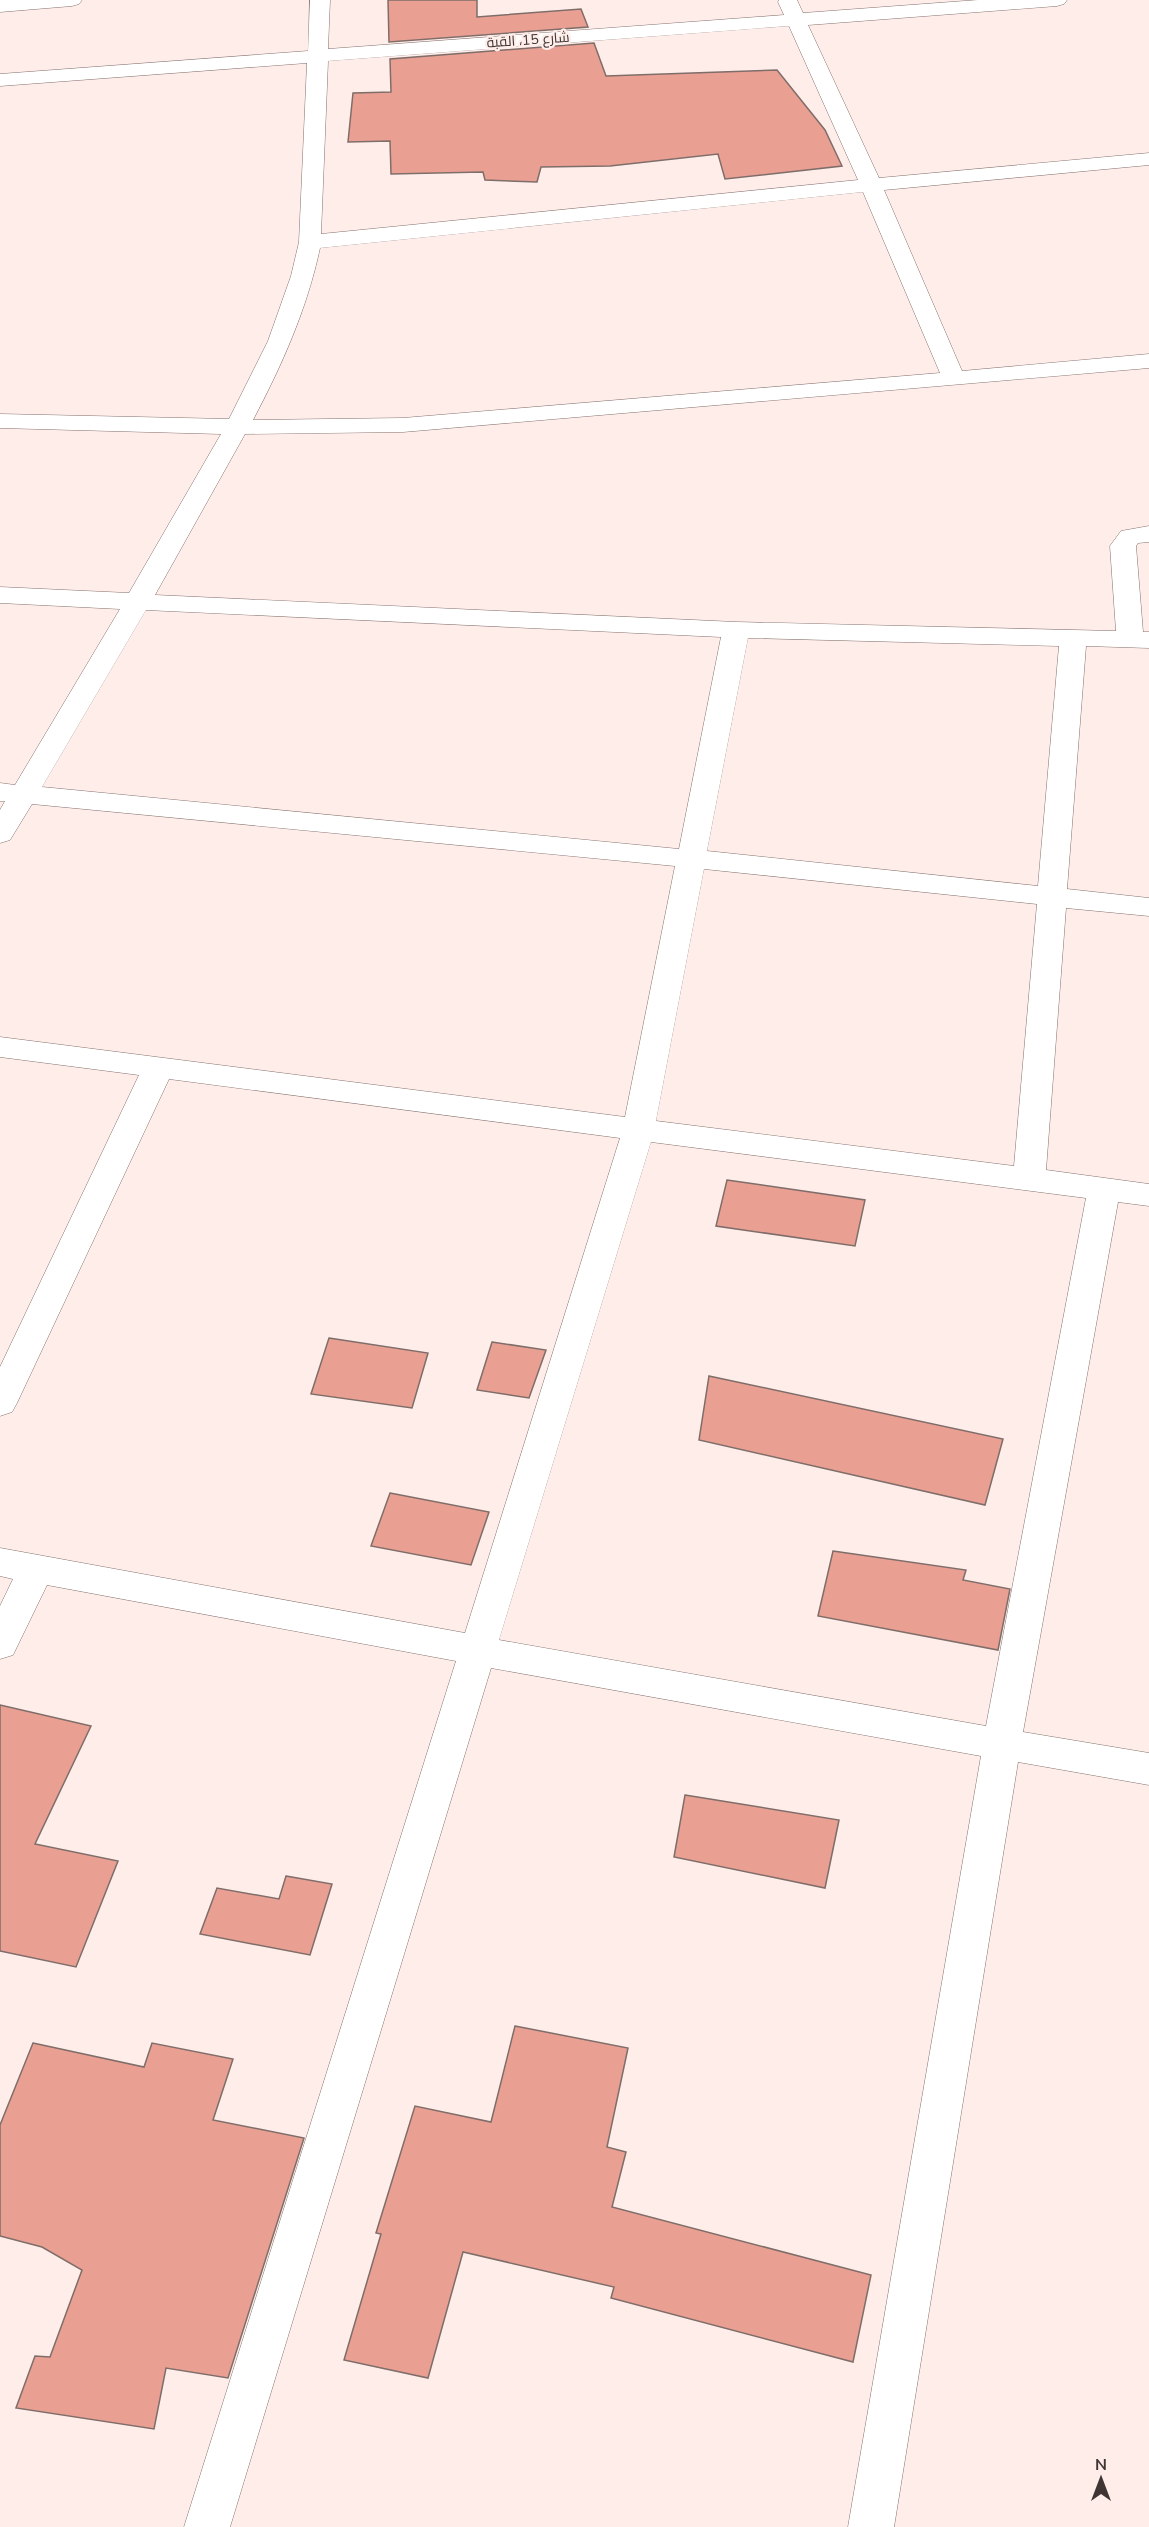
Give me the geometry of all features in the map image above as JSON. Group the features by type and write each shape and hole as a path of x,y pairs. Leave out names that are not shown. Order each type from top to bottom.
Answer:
{"street":[{"path":"0,6 72,0"},
{"path":"0,834 12,793 139,602 237,427 292,315 305,270 310,242 320,0"},
{"path":"786,0 871,185 954,379"},
{"name":"شارع 15، القبة","path":"0,80 1057,0"},
{"path":"310,242 1149,159"},
{"path":"0,421 316,428 500,418 1149,361"},
{"path":"0,595 736,630 1139,640 1124,546 1130,536 1149,534"},
{"path":"207,2527 638,1131 736,630"},
{"path":"1029,1179 1073,640"},
{"path":"12,793 693,859 1149,907"},
{"path":"0,1047 638,1131 1149,1195"},
{"path":"0,1403 158,1069"},
{"path":"871,2527 1002,1744 1104,1189"},
{"path":"0,1562 745,1700 1149,1769"},
{"path":"0,1644 36,1569"}],"building":[{"path":"388,0 477,0 477,17 581,9 588,27 389,42"},
{"path":"594,43 606,76 777,70 825,130 842,166 725,179 718,154 610,166 541,167 537,182 485,180 483,172 391,174 390,141 348,142 353,93 391,92 390,59"},
{"path":"727,1180 865,1200 855,1246 716,1226"},
{"path":"329,1338 428,1353 412,1408 311,1394"},
{"path":"492,1342 546,1350 529,1398 477,1390"},
{"path":"709,1376 1003,1439 985,1505 699,1440"},
{"path":"390,1493 489,1512 471,1565 371,1546"},
{"path":"833,1551 966,1570 963,1580 1010,1589 998,1650 818,1616"},
{"path":"0,1705 91,1726 35,1844 118,1861 76,1967 0,1951"},
{"path":"685,1795 839,1820 825,1888 674,1857"},
{"path":"286,1876 332,1884 310,1955 200,1934 217,1888 279,1899"},
{"path":"515,2026 628,2048 607,2147 626,2152 612,2207 871,2275 853,2362 611,2298 614,2287 463,2252 428,2378 344,2360 381,2234 376,2233 415,2106 491,2122"},
{"path":"33,2043 144,2067 152,2043 233,2059 213,2120 304,2138 228,2378 166,2368 154,2429 16,2408 35,2356 50,2357 82,2270 42,2247 0,2236 0,2125"}]}
